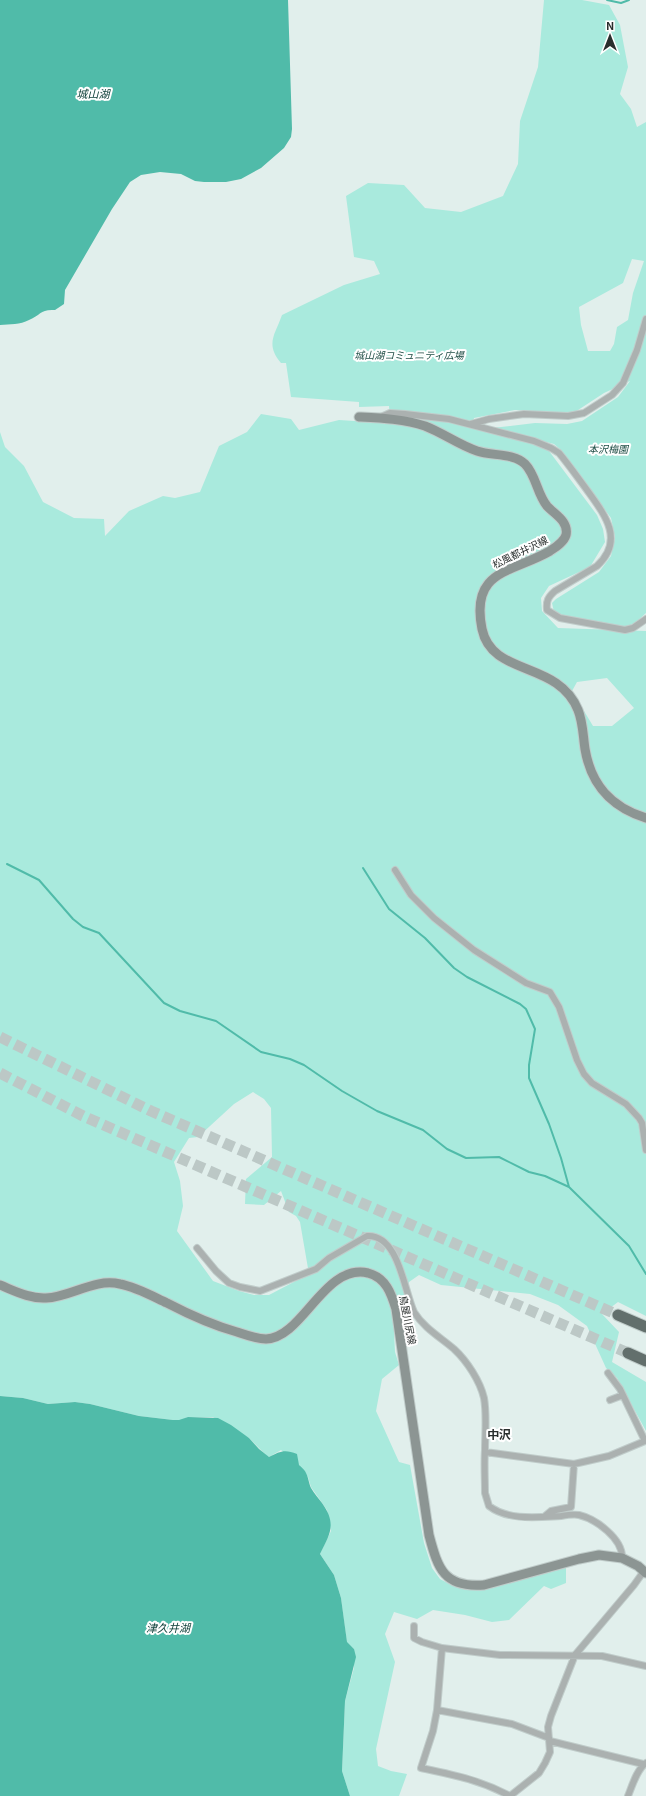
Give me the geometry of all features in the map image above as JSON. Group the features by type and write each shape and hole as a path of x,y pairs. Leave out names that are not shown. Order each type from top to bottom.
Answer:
{"highway":[{"path":"618,1315 646,1327"},
{"path":"628,1353 646,1361"}],"main road":[{"name":"松風都井沢線","path":"359,417 380,418 424,426 457,443 478,451 518,459 530,470 543,501 564,522 566,536 556,548 492,578 482,596 480,606 484,638 490,649 500,657 558,683 566,691 578,710 588,765 599,787 613,801 624,809 646,818"},
{"name":"鳥屋川尻線","path":"0,1285 28,1296 46,1298 57,1297 94,1285 118,1283 140,1291 211,1324 251,1336 267,1339 282,1334 334,1283 346,1274 359,1272 378,1276 390,1290 397,1315 429,1535 436,1563 440,1569 454,1581 477,1585 501,1581 594,1556 604,1555 622,1558 645,1572"}],"street":[{"path":"471,424 489,419 524,414 568,416 584,413 612,395 623,383 637,350 645,320"},
{"name":"松風都井沢線","path":"380,418 390,413 449,419 542,444 559,453 603,513 608,524 611,537 608,553 597,566 554,591 549,596 546,603 547,610 560,618 625,630 633,628 646,620"},
{"path":"395,870 411,895 434,918 474,950 526,982 550,992 559,1007 577,1060 584,1074 592,1083 626,1104 639,1118 642,1123 646,1150"},
{"path":"197,1248 216,1271 229,1283 240,1287 260,1290 316,1269 329,1258 367,1236 372,1236 381,1240 396,1259 414,1310 419,1319 463,1359 480,1386 485,1409 485,1493 489,1506 502,1512 520,1516 578,1515 600,1526 611,1534 622,1551 622,1558"},
{"path":"484,1452 574,1464 609,1456 645,1441 623,1395 615,1381 608,1373"},
{"path":"610,1400 623,1395"},
{"path":"545,1516 551,1511 571,1507 574,1464"},
{"path":"442,1648 437,1710 433,1732 421,1768 460,1776 489,1785 510,1796 540,1773 550,1752 548,1727 575,1655 645,1572"},
{"path":"414,1626 414,1638 442,1648 500,1655 602,1656 646,1666"},
{"path":"437,1710 512,1724 549,1740 645,1764 628,1796"}],"green space":[{"path":"544,0 582,0 609,5 620,25 628,67 620,94 631,109 637,127 646,122 646,613 634,624 623,627 565,619 554,612 552,603 556,599 599,572 611,556 615,537 611,518 561,450 554,444 492,428 535,423 567,424 582,421 618,397 630,381 604,393 572,414 515,410 474,418 472,428 546,447 597,515 603,529 605,542 590,567 549,586 541,598 542,611 558,628 646,631 646,1316 618,1302 602,1314 619,1332 612,1362 646,1382 646,1431 617,1378 606,1368 587,1326 558,1305 530,1294 441,1285 419,1275 409,1282 403,1298 415,1326 394,1333 395,1352 399,1365 382,1379 376,1411 399,1462 410,1465 424,1543 432,1568 440,1579 451,1585 466,1590 481,1589 566,1568 566,1583 551,1589 544,1586 509,1620 492,1622 465,1615 433,1610 417,1619 394,1612 385,1634 395,1662 376,1749 378,1766 391,1771 407,1774 399,1796 350,1796 342,1771 345,1701 354,1668 354,1649 347,1643 341,1598 334,1575 320,1554 331,1531 327,1510 311,1487 308,1477 299,1465 281,1450 269,1457 267,1456 249,1438 213,1417 188,1417 179,1421 139,1416 90,1404 75,1402 48,1404 23,1398 0,1396 0,432 5,447 24,466 43,502 74,518 104,519 105,536 129,511 163,496 175,498 200,492 219,446 247,432 261,414 291,419 299,430 339,420 370,422 390,417 389,406 359,407 359,402 291,397 286,363 281,363 273,350 272,345 274,334 282,315 344,285 380,274 374,261 354,257 346,196 368,183 404,185 425,208 461,212 503,196 518,164 520,121 538,67","holes":["632,259 644,261 633,293 628,320 617,327 614,344 610,351 588,351 581,325 579,307 623,283","607,678 634,708 612,726 593,726 572,691 577,682","253,1092 264,1099 271,1108 272,1157 246,1179 245,1204 264,1205 281,1191 289,1212 296,1216 300,1222 309,1274 269,1295 254,1295 213,1281 177,1231 183,1206 180,1181 174,1162 189,1138 198,1137 234,1104"]}],"water":[{"name":"城山湖","path":"0,0 288,0 292,129 291,137 284,148 261,168 241,179 226,182 204,182 195,181 181,174 160,172 141,175 130,182 112,209 65,290 64,304 55,310 43,311 26,322 0,325"},
{"name":"津久井湖","path":"0,1396 23,1398 48,1404 75,1402 90,1404 139,1416 173,1420 188,1417 218,1418 249,1438 269,1457 283,1451 297,1454 299,1465 306,1473 311,1488 327,1510 331,1523 327,1541 320,1554 334,1575 341,1598 347,1642 354,1649 356,1657 345,1701 342,1771 350,1796 0,1796"}],"waterway":[{"path":"607,0 621,3 629,0"},
{"path":"7,864 39,880 73,919 83,927 99,933 164,1003 180,1011 216,1021 261,1052 290,1059 304,1065 342,1091 377,1111 423,1130 447,1149 466,1158 499,1157 529,1172 545,1176 569,1187"},
{"path":"363,868 389,909 425,938 454,968 467,977 520,1004 526,1009 535,1029 529,1065 529,1078 549,1124 569,1187 629,1246 646,1274"}],"tunnel":[{"path":"0,1037 151,1111 618,1315"},
{"path":"0,1073 83,1116 628,1353"}],"district":[{"name":"中沢","path":"499,1435"}],"park label":[{"name":"城山湖コミュニティ広場","path":"409,355"},
{"name":"本沢梅園","path":"608,449"}]}
